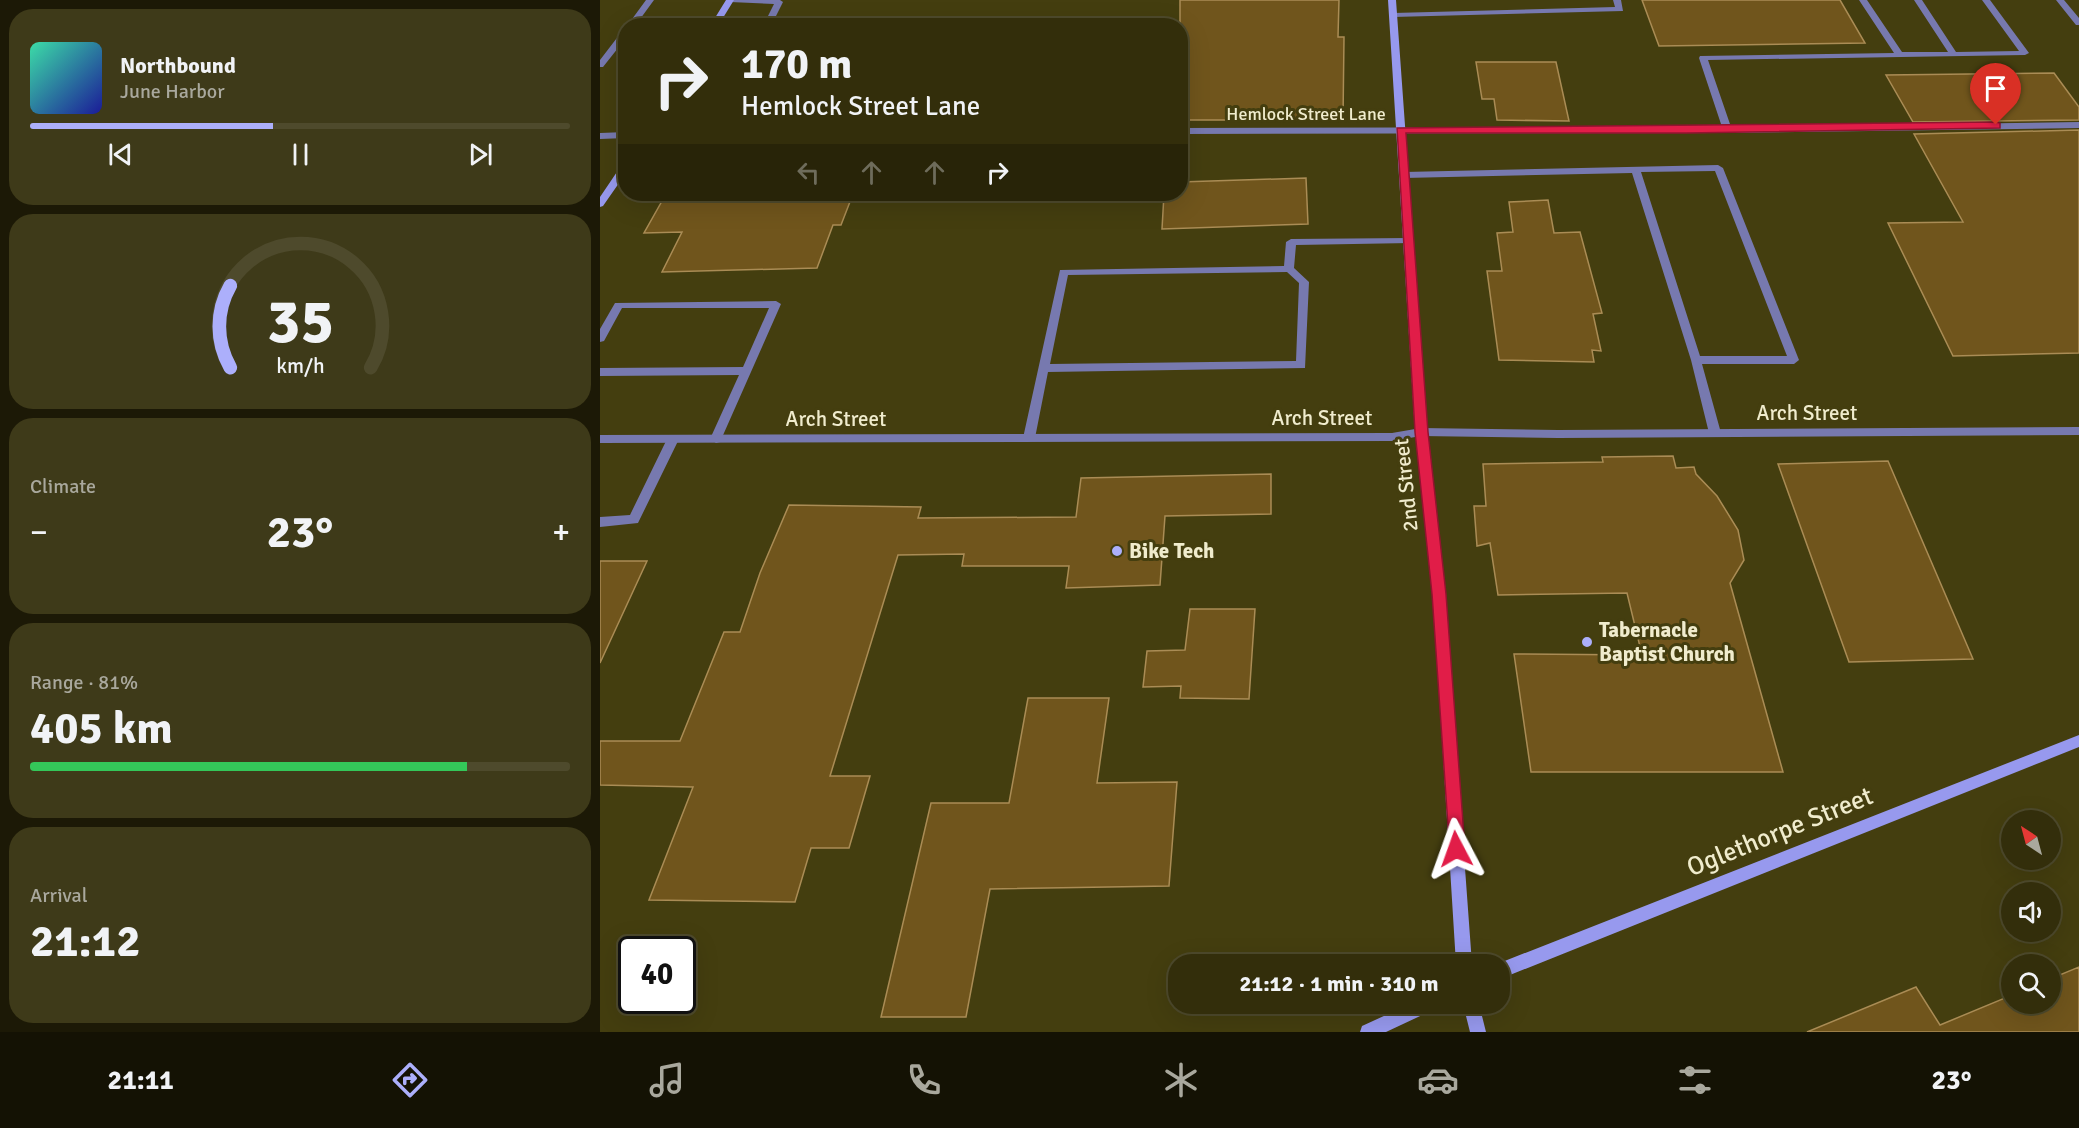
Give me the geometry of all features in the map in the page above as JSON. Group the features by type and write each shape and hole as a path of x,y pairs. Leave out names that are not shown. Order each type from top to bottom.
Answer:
{"street":[{"path":"637,18 650,0"},
{"path":"719,18 730,0 779,2 771,18"},
{"name":"2nd Street","path":"1392,0 1421,432 1439,594 1463,954"},
{"path":"1393,15 1620,9 1617,0"},
{"path":"1863,0 1900,55"},
{"path":"1918,0 1954,54"},
{"path":"1728,130 1702,58 2025,53 1986,0"},
{"path":"2060,0 2079,23"},
{"path":"600,65 618,42"},
{"name":"Hemlock Street Lane","path":"1188,131 1728,130 2079,125"},
{"path":"600,136 618,135"},
{"path":"1404,174 1718,168 1794,360 1696,360"},
{"path":"1635,169 1696,360 1715,433"},
{"path":"600,204 618,177"},
{"path":"1289,269 1291,242 1408,241"},
{"path":"1029,438 1043,368 1064,272 1289,269 1304,282 1301,365 1043,368"},
{"path":"600,338 619,305 776,304 716,439"},
{"path":"600,372 746,371"},
{"name":"Arch Street","path":"600,439 1392,437 1421,432 2079,431"},
{"path":"600,522 634,520 673,439"},
{"name":"Oglethorpe Street","path":"1510,967 2079,741"},
{"path":"1368,1032 1405,1014"},
{"path":"1474,1014 1478,1032"}],"building":[{"path":"1180,0 1339,0 1338,37 1344,37 1343,120 1188,120 1188,18 1180,18"},
{"path":"1642,0 1840,0 1865,43 1659,46"},
{"path":"1476,62 1556,62 1569,121 1497,120 1494,99 1482,99"},
{"path":"2054,73 2079,107 2079,120 1913,122 1886,75"},
{"path":"2079,130 2079,353 1953,356 1888,223 1963,222 1914,134"},
{"path":"1306,178 1308,224 1162,229 1164,201 1188,201 1188,182"},
{"path":"1548,200 1554,233 1580,232 1602,313 1593,314 1601,351 1592,350 1594,362 1499,360 1487,271 1502,271 1497,233 1513,232 1509,202"},
{"path":"662,201 850,201 841,225 833,225 817,268 662,272 682,232 644,233"},
{"path":"1673,456 1676,468 1694,467 1696,474 1717,496 1738,530 1744,560 1730,583 1783,772 1531,772 1514,654 1642,655 1627,593 1498,595 1490,543 1477,546 1474,506 1486,506 1483,464 1603,462 1602,457"},
{"path":"1888,461 1973,659 1849,662 1778,464"},
{"path":"1271,474 1271,514 1165,516 1160,585 1066,588 1069,566 962,566 964,554 898,555 830,776 870,776 849,848 811,848 795,902 649,900 693,787 600,785 600,741 680,741 724,632 740,632 760,573 789,505 921,507 918,518 1076,517 1081,478"},
{"path":"600,561 647,561 600,663"},
{"path":"1190,609 1255,609 1249,699 1180,698 1181,686 1143,687 1147,651 1185,650"},
{"path":"1028,698 1109,698 1097,783 1177,782 1169,886 990,889 966,1017 881,1017 931,803 1009,803"},
{"path":"2079,967 2079,1032 1807,1032 1916,987 1940,1025 2001,1000 2001,1014 2061,1014 2061,974"}],"place":[{"name":"Bike Tech","path":"1117,551"},
{"name":"Tabernacle Baptist Church","path":"1587,642"}],"route":[{"path":"1456,849 1439,594 1421,432 1401,130 1815,129 1996,125"}]}
